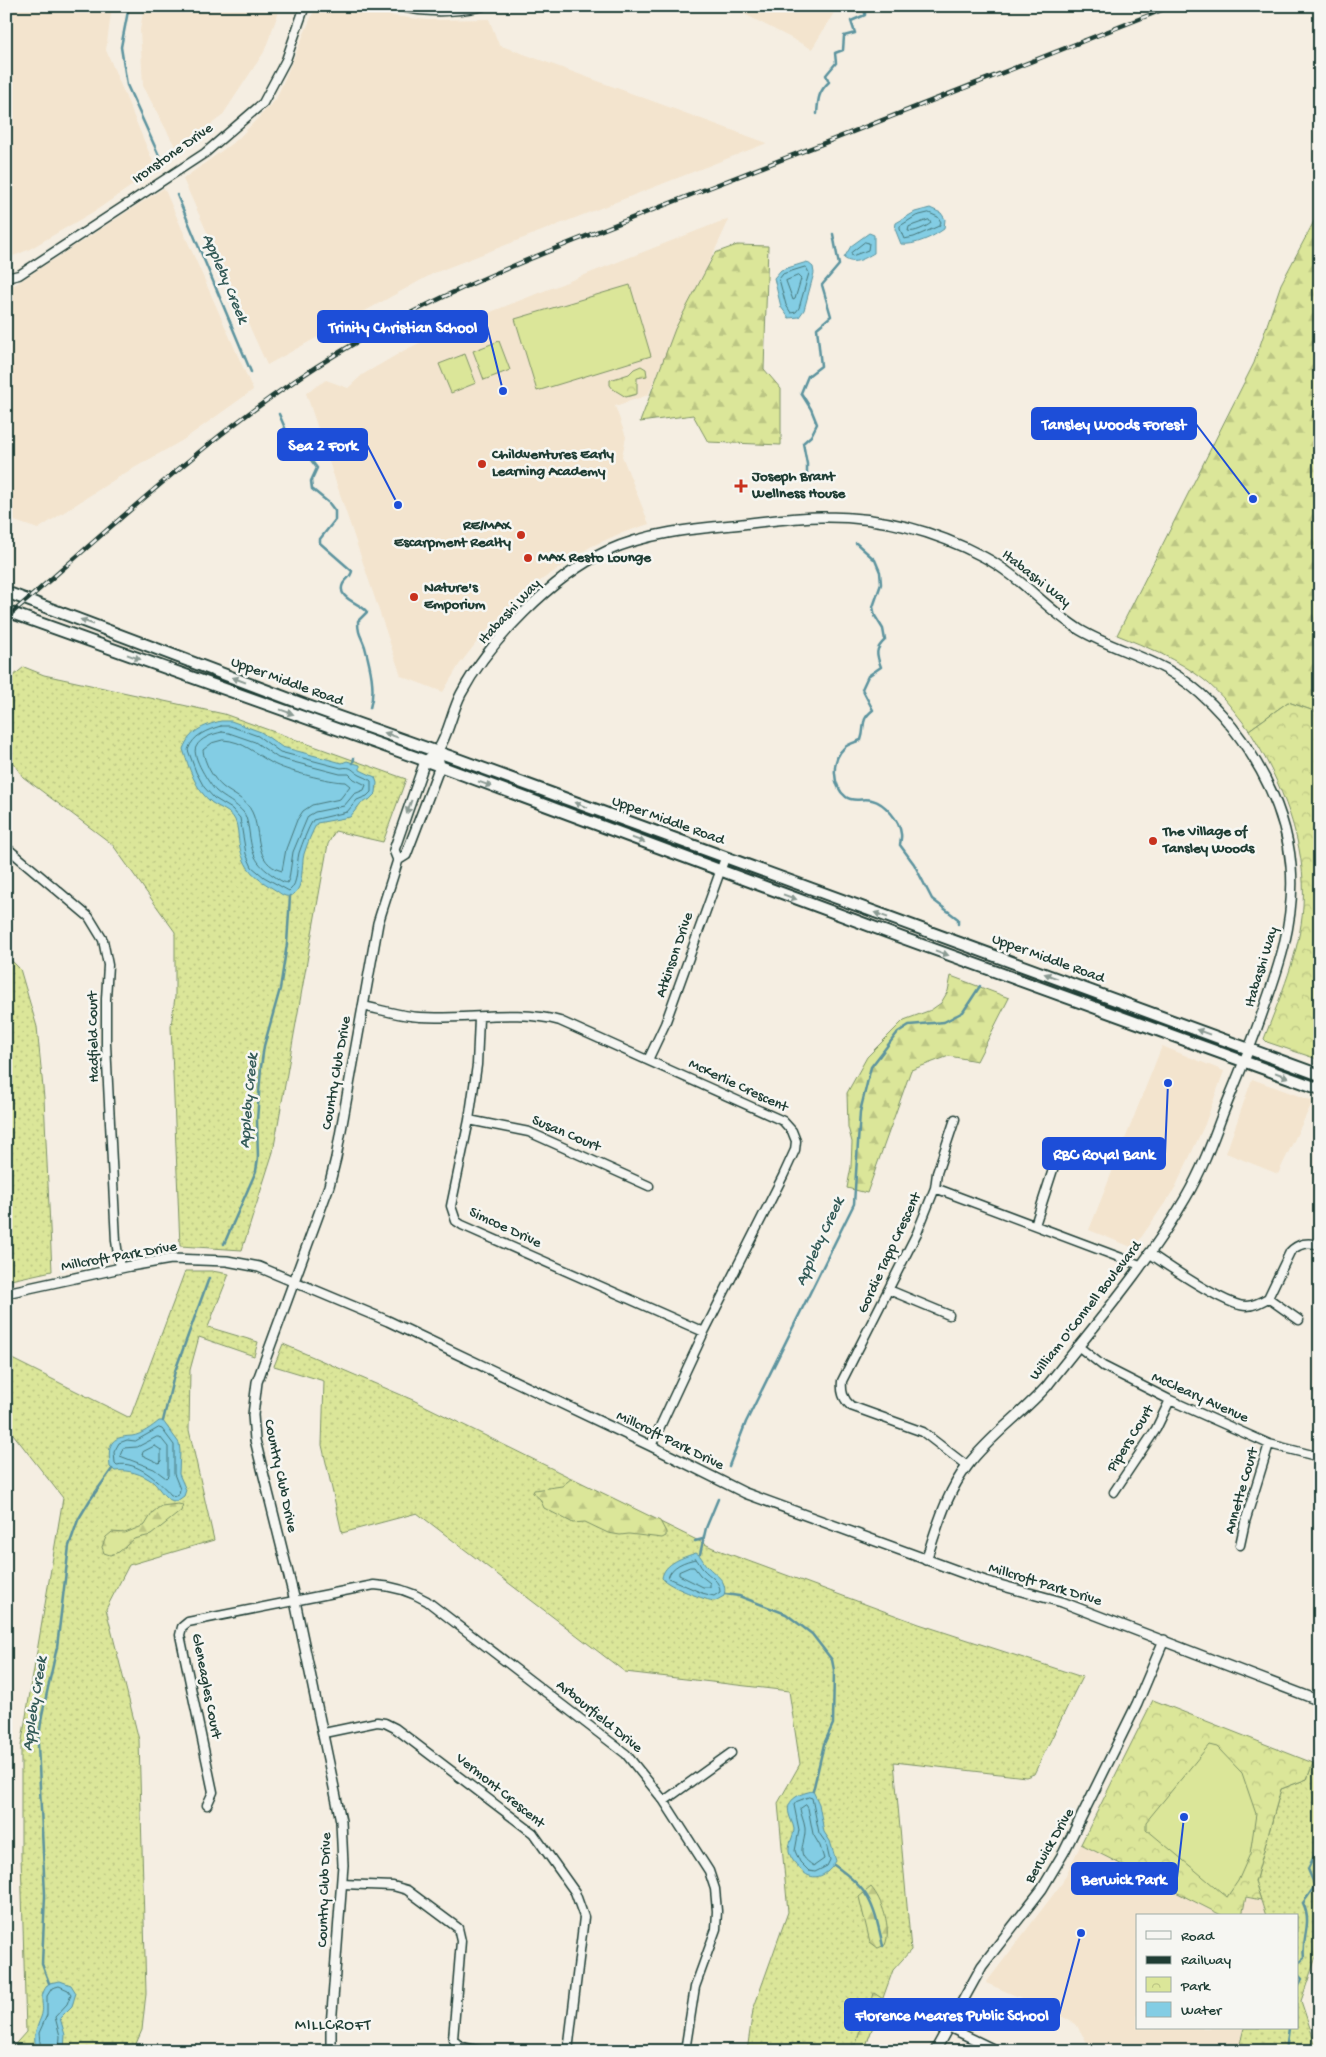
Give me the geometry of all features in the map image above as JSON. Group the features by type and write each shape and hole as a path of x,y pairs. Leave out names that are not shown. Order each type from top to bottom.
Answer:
{"main road":[{"name":"Upper Middle Road","path":"6,592 308,706 1320,1075"},
{"name":"Upper Middle Road","path":"6,611 440,766 721,871 1320,1089"}],"street":[{"name":"Ironstone Drive","path":"6,278 19,275 205,153 263,103 286,60 305,6"},
{"path":"399,6 420,11 458,11 482,6"},
{"name":"Itabashi Way","path":"437,752 465,687 497,644 532,604 548,590 582,565 608,551 639,539 672,532 824,516 877,520 920,529 940,536 999,566 1078,629 1096,639 1148,660 1188,683 1221,713 1242,740 1266,782 1282,823 1291,864 1292,887 1290,923 1284,950 1245,1061"},
{"path":"425,761 437,752 440,766"},
{"name":"Country Club Drive","path":"331,2051 331,2026 342,1884 341,1821 295,1601 255,1440 253,1421 254,1396 259,1373 295,1281 332,1173 378,923 398,860 394,850 425,761"},
{"name":"Country Club Drive","path":"398,860 406,855 440,766"},
{"path":"403,823 416,828"},
{"name":"Hadfield Court","path":"6,847 89,917 103,940 108,966 106,1044 116,1241 120,1268"},
{"name":"Atkinson Drive","path":"648,1060 666,1024 725,858"},
{"name":"McKerlie Crescent","path":"363,1006 419,1017 479,1018 520,1016 552,1019 783,1121 792,1130 796,1141 795,1150 704,1332 651,1446"},
{"name":"Simcoe Drive","path":"479,1018 477,1064 469,1120 452,1199 452,1213 456,1221 704,1332"},
{"name":"William O'Connell Boulevard","path":"926,1560 950,1492 967,1466 983,1448 1033,1402 1149,1254 1176,1213 1199,1173 1245,1061"},
{"path":"935,1188 937,1173 955,1119"},
{"name":"Susan Court","path":"469,1120 529,1132 648,1186"},
{"path":"1035,1225 1058,1154"},
{"name":"Gordie Tapp Crescent","path":"967,1466 922,1432 851,1406 842,1395 842,1381 917,1233 935,1188 1140,1265"},
{"path":"1149,1254 1229,1302 1248,1306 1268,1298 1290,1252 1301,1244 1311,1243 1320,1245"},
{"name":"Millcroft Park Drive","path":"6,1294 120,1268 172,1259 208,1259 243,1263 295,1281 388,1321 651,1446 745,1493 985,1581 1062,1602 1320,1701"},
{"path":"889,1290 949,1315"},
{"path":"1268,1298 1299,1320"},
{"name":"McCleary Avenue","path":"1078,1346 1103,1366 1170,1400 1269,1444 1320,1457"},
{"name":"Pipers Court","path":"1114,1492 1156,1429 1170,1400"},
{"name":"Annette Court","path":"1240,1545 1245,1522 1269,1444"},
{"name":"Arbourfield Drive","path":"295,1601 374,1586 394,1587 415,1594 530,1678 626,1754 664,1801 709,1871 715,1889 716,1929 695,1987 685,2051"},
{"name":"Gleneagles Court","path":"207,1805 212,1792 180,1635 182,1627 188,1622 295,1601"},
{"name":"Berwick Drive","path":"935,2051 982,1966 1042,1888 1064,1852 1137,1704 1164,1640"},
{"name":"Vermont Crescent","path":"324,1733 369,1723 385,1723 395,1728 538,1838 575,1892 584,1918 568,2051"},
{"path":"664,1801 731,1753"},
{"path":"342,1884 393,1886 407,1890 458,1928 461,1941 453,2040 456,2044 483,2051"},
{"path":"948,2027 998,2051"}],"shaded area":[{"path":"6,6 112,6 106,50 156,169 98,209 28,250 6,259"},
{"path":"144,6 281,6 264,52 222,116 177,150 143,86 140,30"},
{"path":"316,6 368,6 394,16 427,20 489,19 499,45 767,143 434,273 267,365 183,179 238,139 276,99"},
{"path":"729,6 838,6 812,49"},
{"path":"164,188 253,390 183,440 120,476 38,529 6,518 6,286 16,284"},
{"path":"727,219 728,222 648,395 615,406 626,437 622,456 649,524 619,534 590,547 518,598 480,638 459,665 443,692 401,676 306,393 326,380 348,388 362,375 405,350 450,328"},
{"path":"1162,1046 1224,1071 1205,1124 1175,1188 1134,1248 1089,1230"},
{"path":"1252,1079 1313,1101 1278,1174 1226,1153"},
{"path":"1081,1844 1219,1914 1136,1914 1136,2030 1243,2030 1238,2051 1092,2051 1076,2024 1049,2010 986,1983 1062,1883"},
{"path":"1246,1897 1261,1900 1265,1914 1242,1914"}],"green space":[{"path":"1320,210 1320,713 1288,702 1249,730 1210,684 1172,659 1117,635 1254,363 1281,284"},
{"path":"737,245 768,246 764,369 781,389 781,445 708,442 693,415 640,422 675,329 715,253"},
{"path":"630,285 651,356 537,391 515,319"},
{"path":"499,341 510,370 484,380 473,351"},
{"path":"465,354 476,383 451,393 439,364"},
{"path":"641,366 646,369 647,376 637,378 637,394 626,397 610,385 610,380 629,374"},
{"path":"24,667 44,675 224,714 406,779 383,842 335,831 328,844 273,1152 242,1250 180,1246 171,1026 175,997 175,932 112,844 23,777 6,753 6,682"},
{"path":"1288,702 1320,713 1320,1060 1267,1042 1264,1039 1283,991 1298,941 1303,907 1303,883 1301,860 1290,814 1272,771 1249,730"},
{"path":"6,955 20,969 37,1027 44,1098 52,1271 6,1281"},
{"path":"951,976 1009,998 977,1061 949,1056 911,1070 867,1193 847,1188 851,1167 852,1142 848,1127 847,1093 867,1057 904,1020 931,1010 941,1003 948,991"},
{"path":"185,1271 212,1271 229,1274 208,1327 258,1342 254,1356 199,1337 190,1370 189,1430 214,1540 129,1565 106,1609 139,1740 146,1993 142,2030 135,2046 141,2051 9,2051 26,2032 21,1856 21,1746 63,1498 6,1425 6,1356 130,1418"},
{"path":"283,1344 413,1400 713,1548 919,1624 1082,1677 1034,1774 1026,1777 894,1762 911,1950 893,1970 864,2051 747,2051 753,2010 788,1912 778,1803 800,1764 789,1691 625,1672 417,1513 342,1533 322,1445 324,1381 274,1366"},
{"path":"572,1478 660,1521 666,1536 662,1538 629,1534 620,1535 608,1533 585,1522 573,1523 544,1508 540,1499 533,1493 534,1490 562,1486"},
{"path":"183,1505 181,1511 151,1535 134,1539 119,1552 110,1555 104,1553 102,1547 106,1537 112,1532 125,1533 145,1525 153,1512 161,1506"},
{"path":"1153,1700 1313,1763 1307,1779 1281,1789 1255,1882 1261,1900 1246,1897 1242,1914 1219,1914 1081,1844"},
{"path":"1209,1745 1217,1747 1242,1773 1256,1814 1250,1854 1238,1881 1227,1897 1146,1829 1146,1822"},
{"path":"1313,1763 1320,1765 1320,1945 1301,2001 1315,2043 1315,2051 1238,2051 1243,2030 1298,2030 1298,1914 1265,1914 1255,1882 1281,1789 1307,1779"},
{"path":"871,1887 879,1899 887,1923 885,1945 878,1948 870,1942 859,1897"},
{"path":"874,1993 883,1999 864,2051 850,2051 849,2049 852,2045 856,2044 862,2019"}],"water":[{"path":"930,208 941,213 945,219 944,229 912,244 901,244 895,229 896,223 915,212"},
{"path":"869,233 874,235 874,253 856,261 844,258 851,246"},
{"path":"807,262 813,267 814,273 804,310 799,317 789,318 781,307 774,278 781,270"},
{"path":"221,721 231,721 261,732 282,747 342,763 347,761 360,765 360,770 375,777 377,783 376,793 369,800 361,803 350,817 317,823 304,854 299,886 292,895 285,896 281,894 251,872 241,852 235,820 228,812 205,797 190,771 183,749 189,738 197,730"},
{"path":"159,1421 163,1421 179,1443 179,1474 186,1490 184,1496 177,1501 166,1497 153,1482 139,1474 129,1471 115,1471 110,1467 109,1453 114,1440 139,1434"},
{"path":"696,1553 723,1582 724,1596 715,1601 687,1592 671,1585 662,1578 666,1568 670,1565"},
{"path":"813,1791 819,1804 824,1832 830,1841 836,1861 829,1870 816,1877 807,1875 802,1871 789,1852 794,1829 788,1809 789,1804 799,1795"},
{"path":"60,1981 71,1985 76,1993 72,2006 60,2018 65,2035 64,2051 37,2051 35,2037 42,2012 43,1993 49,1983"}],"waterway":[{"name":"Appleby Creek","path":"129,6 121,47 127,85 161,160"},
{"name":"Appleby Creek","path":"817,114 819,96 829,82 826,75 836,63 835,53 843,50 844,36 855,33 851,21 865,15 865,6"},
{"name":"Appleby Creek","path":"177,195 251,372"},
{"name":"Appleby Creek","path":"807,482 807,464 803,443 811,436 817,424 811,409 801,393 808,376 821,366 817,328 831,316 822,285 839,265 833,234"},
{"name":"Appleby Creek","path":"279,414 291,442 308,456 317,468 311,481 312,489 329,503 335,511 335,520 320,539 320,543 352,571 343,584 343,593 367,612 358,621 358,626 372,678 372,701 370,708"},
{"name":"Appleby Creek","path":"856,543 875,560 880,572 881,584 873,607 875,616 883,629 885,640 879,646 877,652 881,667 868,676 862,689 873,710 864,721 861,740 848,745 840,753 835,766 836,780 841,792 849,799 872,800 882,805 891,813 900,829 900,845 914,864 932,899 958,919 958,924"},
{"name":"Appleby Creek","path":"353,763 354,758"},
{"name":"Appleby Creek","path":"224,1244 256,1171 261,1067 264,1046 280,989 287,944 290,896"},
{"name":"Appleby Creek","path":"729,1466 746,1422 854,1204 860,1112 871,1067 898,1032 909,1025 944,1022 963,1012 980,986"},
{"name":"Appleby Creek","path":"163,1421 175,1371 209,1278"},
{"name":"Appleby Creek","path":"49,1983 42,1964 45,1895 38,1744 42,1715 57,1647 69,1546 78,1520 112,1469"},
{"name":"Appleby Creek","path":"700,1554 706,1528 718,1499"},
{"name":"Appleby Creek","path":"695,1541 703,1539"},
{"name":"Appleby Creek","path":"725,1594 739,1596 786,1614 812,1634 832,1660 834,1670 833,1724 824,1744 813,1791"},
{"path":"1298,1963 1304,1958 1307,1924 1303,1903 1315,1886 1308,1869 1320,1844"},
{"name":"Appleby Creek","path":"834,1865 856,1883 869,1899 883,1946"},
{"path":"1298,1975 1302,1979 1298,1986"},
{"path":"1286,2051 1289,2030"}],"railway":[{"path":"6,618 209,444 295,381 382,328 469,285 558,247 1172,6"}],"place":[{"name":"Trinity Christian School","path":"503,391"},
{"name":"Childventures Early Learning Academy","path":"482,464"},
{"name":"Joseph Brant Wellness House","path":"741,486"},
{"name":"Tansley Woods Forest","path":"1253,499"},
{"name":"Sea 2 Fork","path":"398,505"},
{"name":"RE/MAX Escarpment Realty","path":"521,535"},
{"name":"MAX Resto Lounge","path":"528,558"},
{"name":"Nature's Emporium","path":"414,597"},
{"name":"The Village of Tansley Woods","path":"1153,841"},
{"name":"RBC Royal Bank","path":"1168,1083"},
{"name":"Berwick Park","path":"1184,1817"},
{"name":"Florence Meares Public School","path":"1081,1933"}],"district":[{"name":"MILLCROFT","path":"333,2026"}]}
